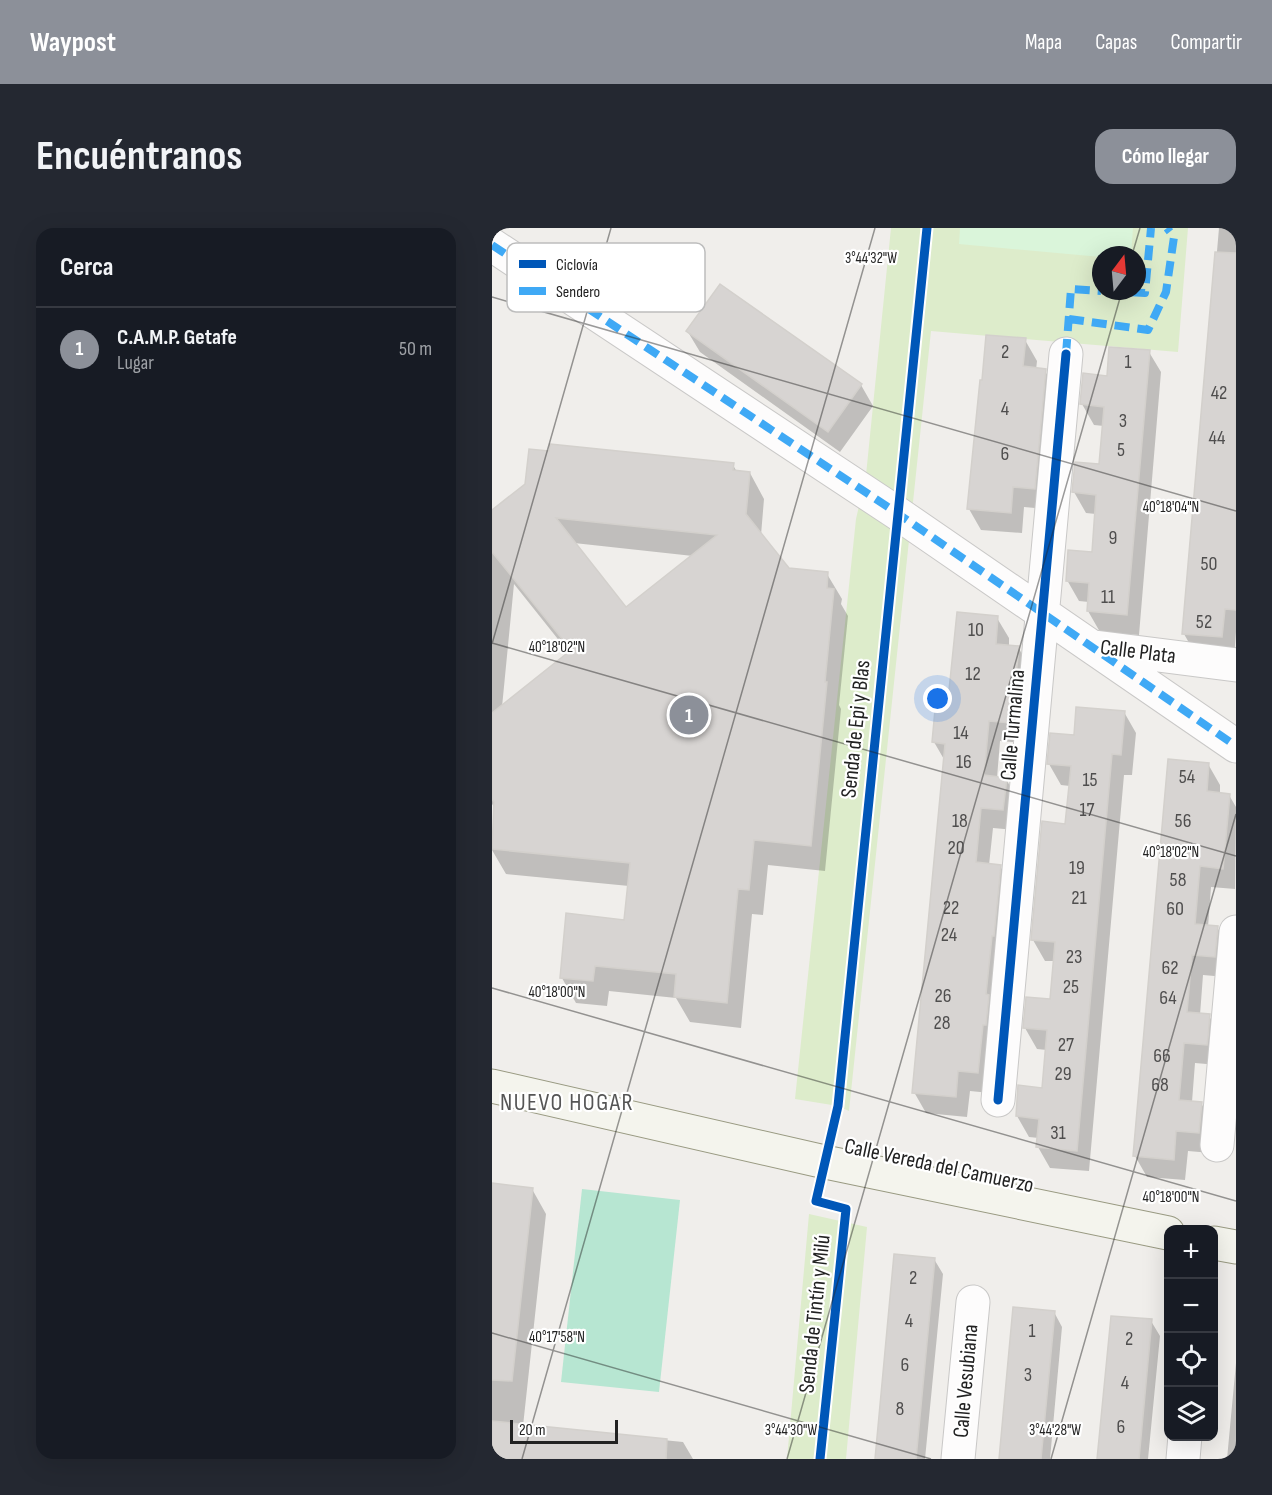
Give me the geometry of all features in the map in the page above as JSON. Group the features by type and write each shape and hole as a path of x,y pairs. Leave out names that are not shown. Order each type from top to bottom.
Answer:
{"street":[{"path":"492,245 507,255"},
{"path":"593,312 897,513 1040,627 1091,646 1236,746"},
{"name":"Calle Turmalina","path":"998,1100 1066,354"},
{"name":"Calle Plata","path":"1091,646 1236,665"},
{"path":"1217,1145 1236,932"},
{"name":"Calle Vereda del Camuerzo","path":"492,1086 825,1162 1164,1232"},
{"path":"1218,1243 1236,1247"},
{"name":"Calle Vesubiana","path":"958,1459 973,1302"},
{"path":"1183,1459 1185,1441"}],"green space":[{"path":"891,228 1188,228 1178,352 931,331 849,1111 838,1106 795,1099 856,519 866,475"},
{"path":"960,228 1133,228 1132,246 1092,246 1092,256 959,244"},
{"path":"582,1189 680,1200 659,1392 561,1382"},
{"path":"809,1214 867,1227 846,1459 787,1459"}],"building":[{"path":"1215,252 1236,253 1236,610 1225,609 1222,637 1182,634"},
{"path":"720,284 862,384 828,432 686,331 700,312 705,312 705,305"},
{"path":"986,335 1026,338 1023,366 1046,369 1035,489 1013,487 1011,513 967,509"},
{"path":"1109,347 1150,350 1127,615 1087,611 1089,583 1066,581 1068,550 1092,552 1096,495 1072,492 1075,462 1099,464 1104,407 1080,404 1083,373 1107,376"},
{"path":"550,444 734,463 733,470 750,472 746,514 789,568 828,572 827,588 834,589 811,846 754,840 749,890 738,889 727,1003 674,997 676,974 595,966 593,981 560,978 566,913 624,920 630,863 492,849 494,802 492,799 492,713 571,650 492,552 492,510 525,484 529,449 549,451","holes":["556,518 717,535 626,607"]},
{"path":"957,612 998,616 996,644 1019,646 1011,723 989,721 984,775 1007,778 1003,810 981,808 976,862 1001,865 986,994 989,995 986,1025 983,1025 978,1073 958,1071 956,1097 912,1093 945,744 932,742 936,699 948,700"},
{"path":"1076,707 1125,711 1121,755 1112,754 1077,1151 1036,1147 1039,1119 1016,1116 1018,1085 1042,1088 1047,1030 1023,1028 1026,997 1050,999 1055,942 1031,940 1042,821 1065,824 1071,766 1047,764 1050,733 1074,735"},
{"path":"1168,759 1209,763 1207,791 1230,794 1223,869 1200,866 1195,924 1218,926 1215,957 1192,955 1187,1012 1210,1014 1208,1038 1207,1045 1184,1043 1179,1100 1202,1102 1199,1133 1176,1131 1174,1160 1133,1156"},
{"path":"492,1183 533,1188 512,1381 492,1380"},
{"path":"894,1254 935,1258 916,1459 875,1459"},
{"path":"1013,1307 1055,1311 1041,1459 999,1459"},
{"path":"1111,1316 1152,1319 1139,1459 1097,1459"},
{"path":"492,1421 667,1439 666,1459 492,1459"}],"marked path":[{"path":"1146,282 1151,228"},
{"path":"1069,319 1148,330 1166,292 1174,237 1167,228"},
{"path":"492,245 507,255"},
{"path":"1066,354 1071,289 1092,290"},
{"path":"593,312 897,513 1236,746"}],"cycle path":[{"name":"Senda de Epi y Blas","path":"820,1459 846,1209 816,1201 838,1106 927,228"},
{"path":"998,1100 1066,354"}],"place":[{"name":"C.A.M.P. Getafe","path":"689,715"}],"district":[{"name":"NUEVO HOGAR","path":"567,1102"}]}
